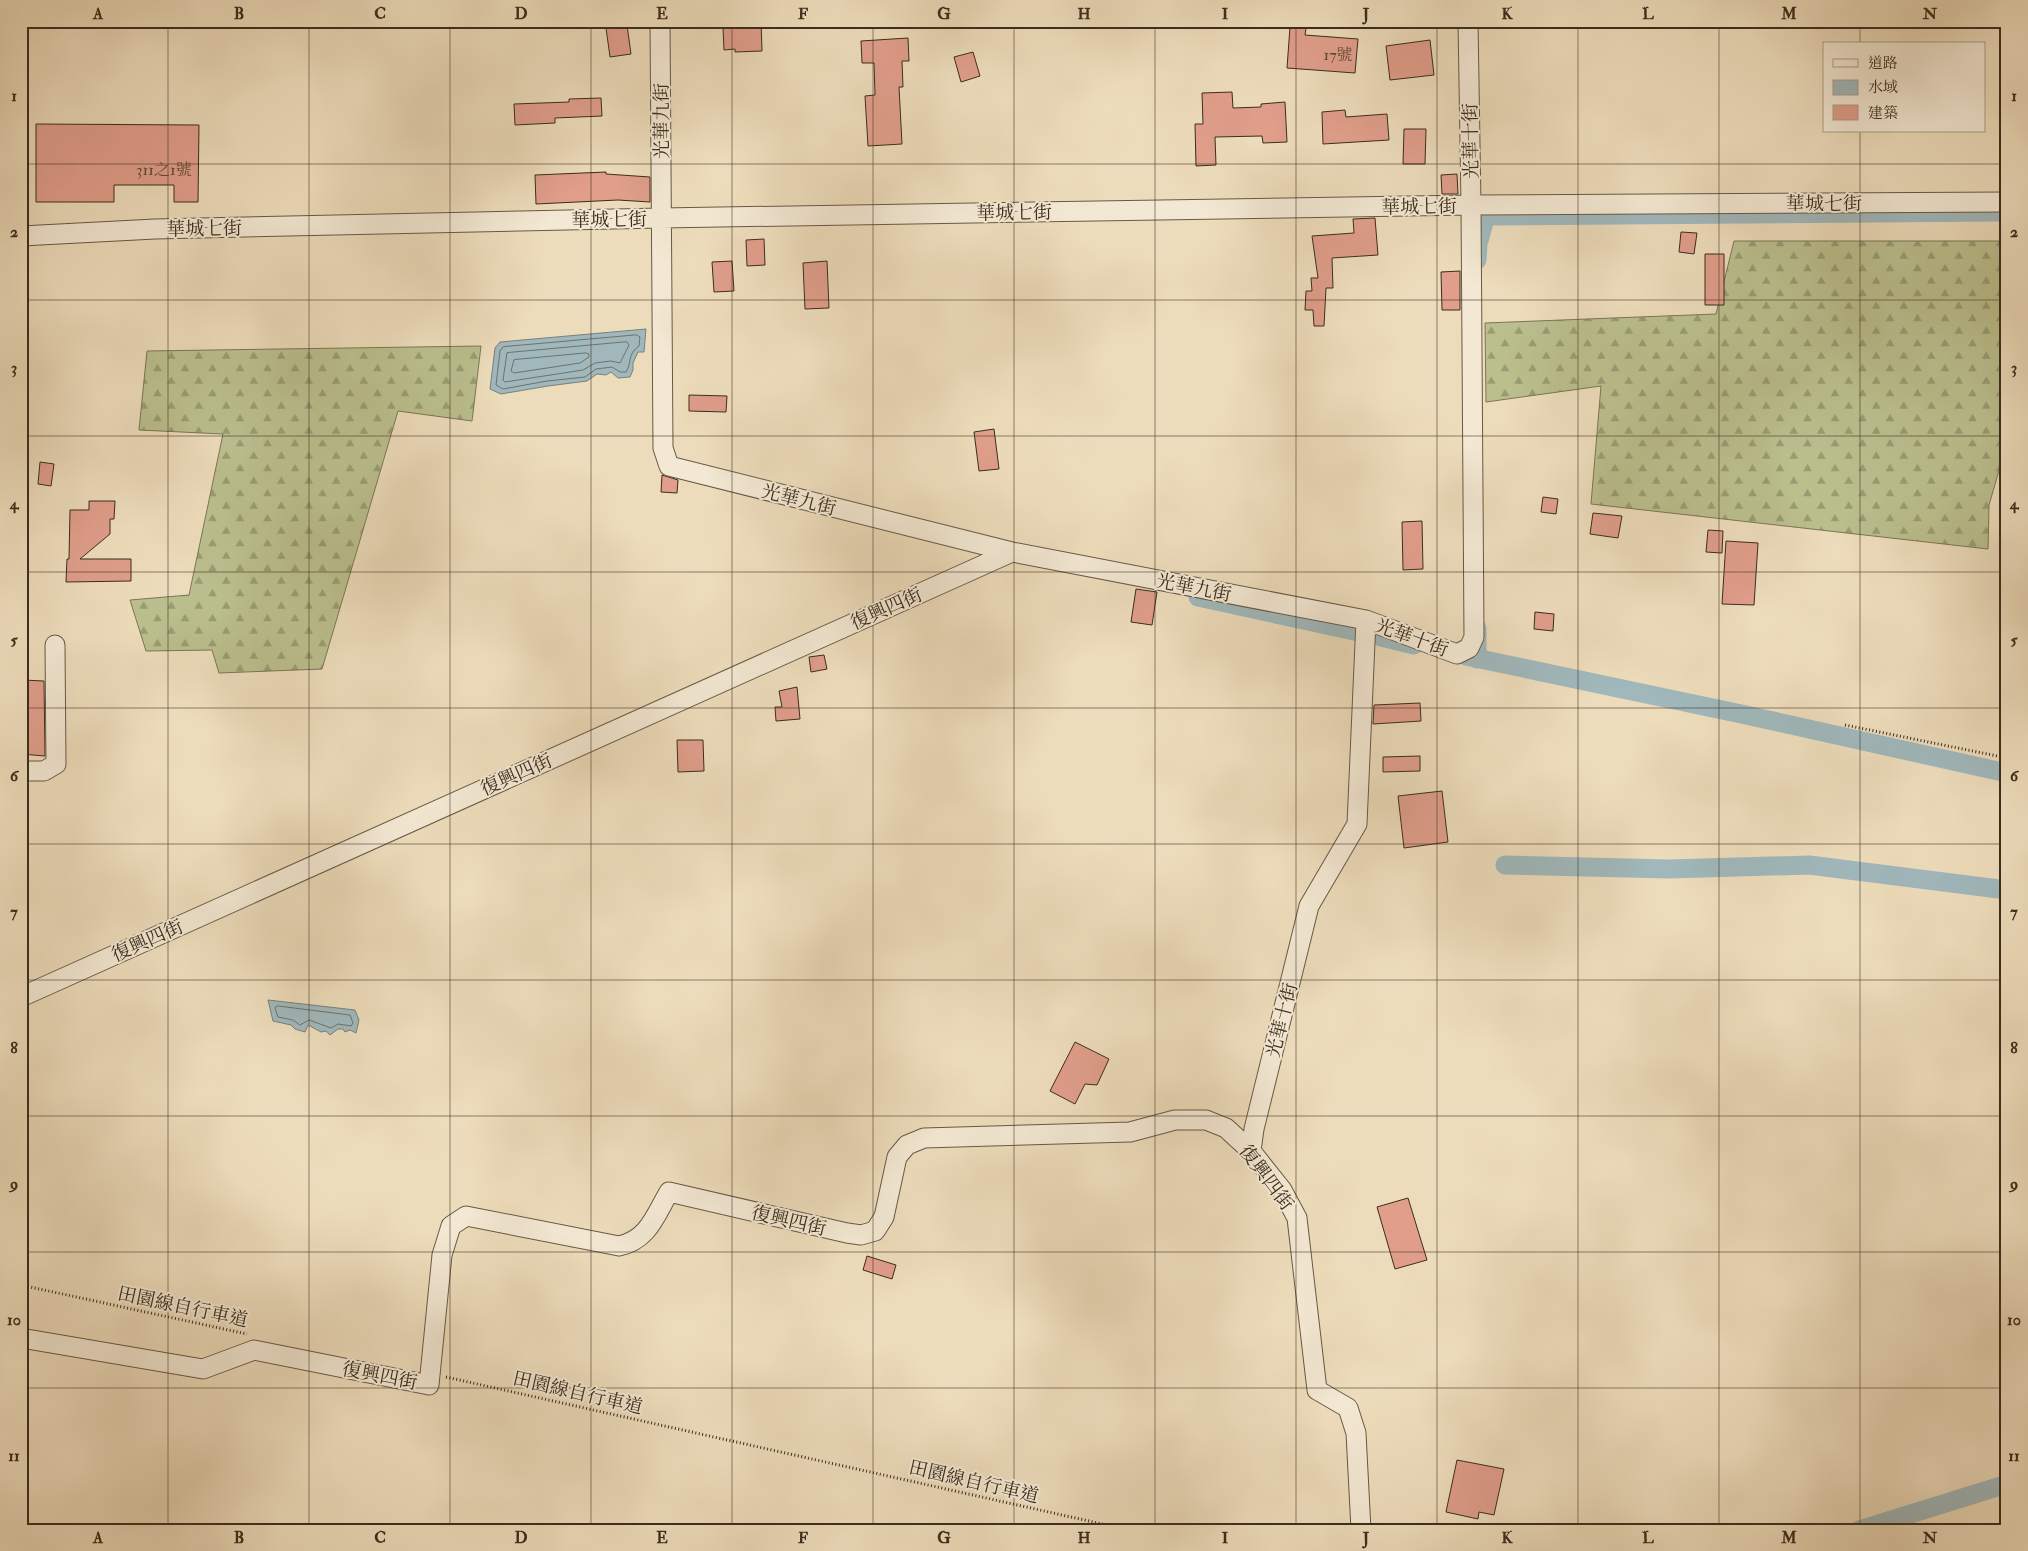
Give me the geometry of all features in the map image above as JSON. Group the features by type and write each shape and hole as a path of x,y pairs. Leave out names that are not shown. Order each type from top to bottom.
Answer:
{"street":[{"name":"光華九街","path":"660,21 662,448 669,466 1012,552 1366,620"},
{"name":"光華十街","path":"1251,1151 1254,1128 1309,906 1357,824 1366,620 1457,654 1469,648 1474,637 1472,205 1468,21"},
{"name":"華城七街","path":"21,236 155,229 661,218 1472,205 2007,202"},
{"name":"復興四街","path":"21,997 1012,552"},
{"path":"21,771 44,771 56,764 54,645"},
{"name":"復興四街","path":"21,1338 203,1369 254,1350 429,1385 442,1255 451,1226 466,1216 619,1246 632,1243 644,1234 669,1192 862,1235 875,1231 884,1217 897,1156 907,1145 924,1138 1130,1132 1175,1120 1206,1120 1226,1128 1251,1151 1282,1190 1298,1218 1317,1390 1348,1408 1356,1433 1361,1530"}],"path":[{"path":"1845,725 2007,758"},
{"name":"田園線自行車道","path":"21,1285 255,1336"},
{"name":"田園線自行車道","path":"431,1373 1129,1530"}],"green space":[{"path":"1734,241 2007,241 2007,443 1989,505 1988,549 1591,504 1601,386 1486,402 1485,323 1716,314"},
{"path":"481,346 472,421 398,411 322,669 219,673 212,650 146,651 130,600 189,595 223,434 139,430 147,351"}],"water":[{"path":"646,329 644,352 638,352 630,377 618,378 611,372 606,375 597,374 587,381 501,394 490,389 495,348 500,342"},
{"path":"268,1000 355,1010 359,1020 356,1033 350,1030 345,1032 343,1029 338,1029 330,1035 326,1031 321,1032 308,1025 305,1032 295,1029 291,1025 273,1021"}],"building":[{"path":"730,21 761,21 762,51 735,52 735,49 724,50 723,28 731,28"},
{"path":"627,25 631,54 610,57 606,28"},
{"path":"1290,27 1306,28 1305,35 1358,39 1355,73 1287,68"},
{"path":"908,38 909,61 902,61 903,87 899,87 902,144 868,146 865,96 875,95 874,63 862,63 861,41"},
{"path":"1430,40 1434,75 1390,80 1386,46"},
{"path":"973,52 980,76 961,82 954,57"},
{"path":"1232,92 1233,108 1261,107 1261,104 1285,102 1287,142 1263,143 1262,136 1215,137 1216,165 1196,166 1195,124 1203,124 1202,93"},
{"path":"601,98 602,116 555,118 555,123 515,125 514,104 569,102 569,99"},
{"path":"1345,110 1346,117 1387,114 1389,140 1323,144 1322,112"},
{"path":"36,124 199,125 198,202 174,202 174,185 114,185 114,202 36,202"},
{"path":"1404,129 1426,129 1425,164 1403,164"},
{"path":"606,172 606,174 650,177 650,202 618,200 536,204 535,175"},
{"path":"1457,174 1458,194 1442,194 1441,175"},
{"path":"1375,218 1378,255 1332,258 1333,288 1326,288 1324,326 1314,326 1313,310 1305,310 1306,291 1312,291 1311,278 1318,278 1312,236 1354,233 1353,219"},
{"path":"1681,232 1697,233 1694,254 1679,252"},
{"path":"764,239 765,265 747,266 746,240"},
{"path":"1705,254 1724,254 1724,305 1705,305"},
{"path":"732,261 734,291 714,292 712,262"},
{"path":"827,261 829,308 805,309 803,263"},
{"path":"1460,271 1460,310 1442,310 1441,272"},
{"path":"689,395 727,396 726,412 689,411"},
{"path":"994,429 999,469 979,471 974,432"},
{"path":"40,462 54,464 51,486 38,484"},
{"path":"662,475 678,480 677,493 661,492"},
{"path":"1543,497 1558,499 1556,514 1541,512"},
{"path":"89,501 115,501 114,519 110,519 110,534 80,559 131,559 131,581 66,582 67,559 69,559 70,510 89,510"},
{"path":"1593,513 1622,516 1618,538 1590,534"},
{"path":"1422,521 1423,569 1403,570 1402,522"},
{"path":"1708,530 1723,531 1722,553 1706,552"},
{"path":"1726,541 1758,543 1754,605 1722,604"},
{"path":"1136,589 1157,592 1152,625 1131,622"},
{"path":"1535,612 1554,614 1553,631 1534,629"},
{"path":"824,655 827,669 811,672 809,657"},
{"path":"23,680 44,681 45,756 21,754"},
{"path":"797,687 800,719 776,721 775,707 782,707 779,691"},
{"path":"1420,703 1421,721 1373,724 1374,705"},
{"path":"677,740 703,740 704,771 678,772"},
{"path":"1420,756 1420,771 1383,772 1383,757"},
{"path":"1442,791 1448,842 1404,848 1398,796"},
{"path":"1075,1042 1109,1059 1097,1085 1085,1084 1075,1104 1050,1091"},
{"path":"1408,1198 1427,1260 1395,1269 1377,1207"},
{"path":"867,1256 896,1265 892,1279 863,1270"},
{"path":"1457,1460 1504,1469 1494,1515 1479,1512 1478,1519 1446,1512"}],"waterway":[{"path":"1477,260 1478,244 1486,216 2007,212"},
{"path":"1198,597 1363,633"},
{"path":"1477,628 1477,659"},
{"path":"1381,637 1414,645"},
{"path":"1466,656 1746,715 2007,773"},
{"path":"1505,865 1669,869 1809,865 2007,890"},
{"path":"1859,1530 2007,1484"}]}
